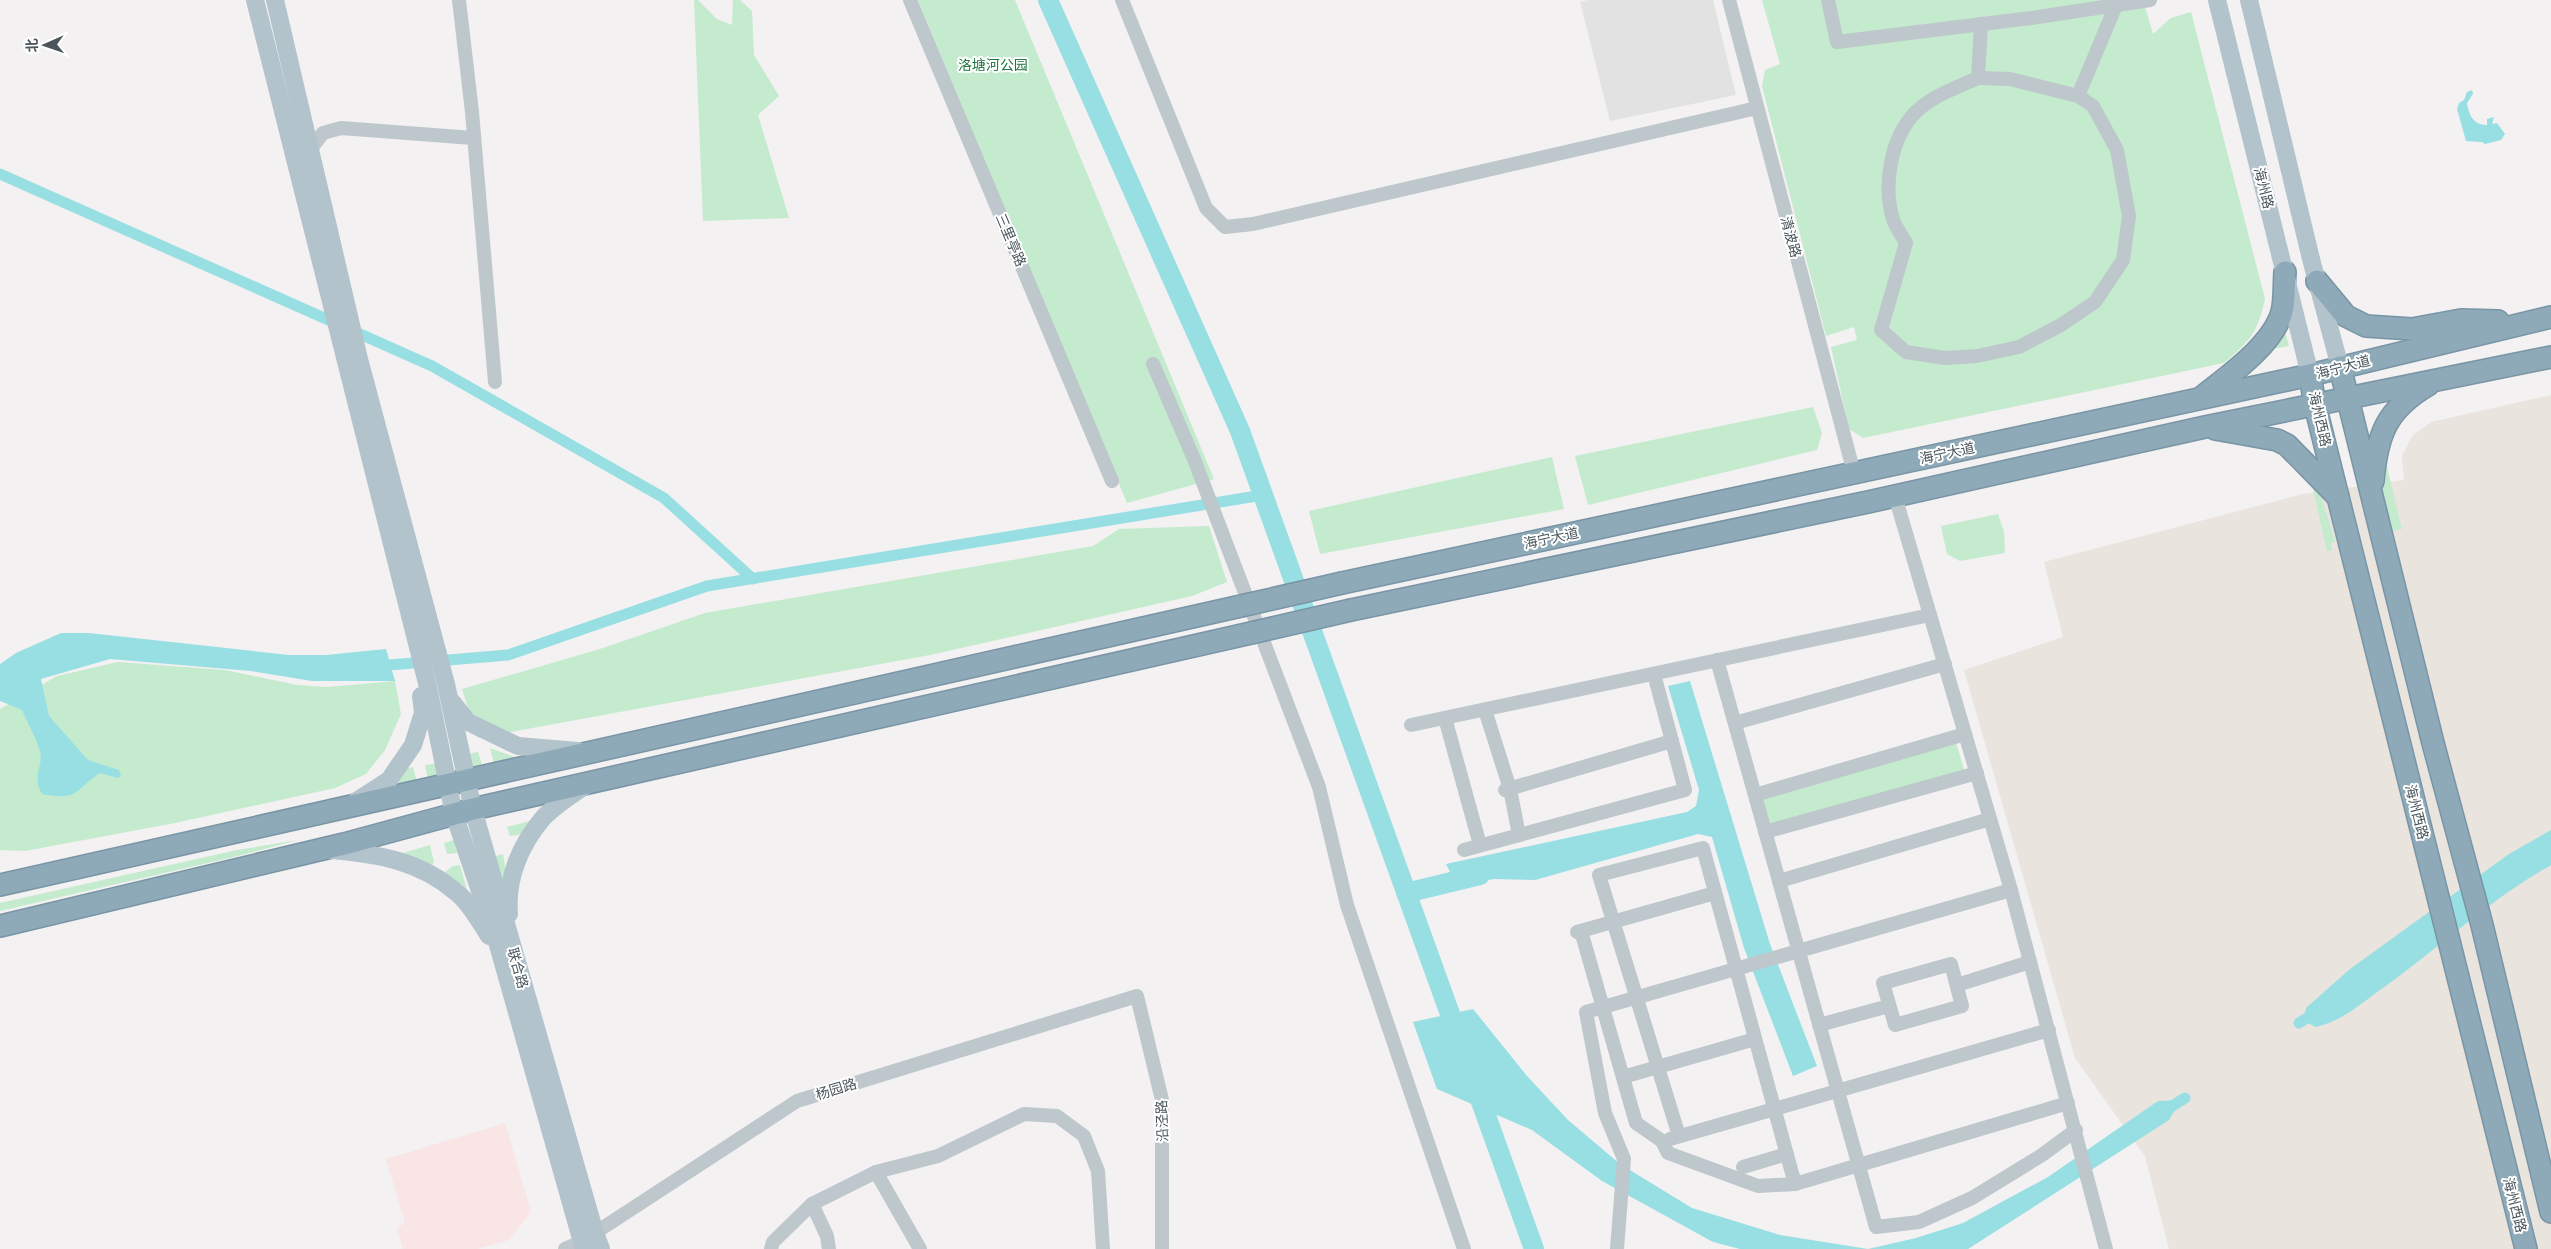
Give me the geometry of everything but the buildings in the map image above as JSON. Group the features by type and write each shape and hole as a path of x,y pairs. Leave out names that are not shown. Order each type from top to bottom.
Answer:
{"highway":[{"path":"2199,399 2234,372 2271,332 2282,312 2285,272"},
{"path":"2317,281 2346,316 2366,326 2412,329 2461,320 2542,319"},
{"name":"海宁大道","path":"0,885 446,782 1342,583 2310,375 2542,319"},
{"path":"0,926 322,849 464,811 1351,610 1895,496 2205,427 2551,357"},
{"path":"2340,367 2482,925 2517,1079 2551,1212"},
{"name":"海州西路","path":"2310,375 2315,405 2526,1249"},
{"path":"2372,495 2374,461 2385,423 2414,393 2437,380"},
{"path":"2205,427 2282,443 2312,469 2340,499"}],"main road":[{"path":"255,0 296,160 338,302 446,782 464,811 506,951 585,1244"},
{"path":"275,0 310,150 338,302"},
{"name":"海州路","path":"2217,0 2310,375"},
{"path":"2249,0 2317,281 2340,367"},
{"path":"352,360 434,638 448,692 468,778 464,811"},
{"path":"351,804 389,780 413,745 423,713 424,687"},
{"path":"448,692 468,722 518,746 586,752"},
{"path":"506,951 510,876 526,843 544,818 587,783"},
{"path":"322,849 399,859 432,875 458,893 506,951"}],"street":[{"path":"459,0 494,382"},
{"name":"三里亭路","path":"910,0 1112,480"},
{"path":"1122,0 1206,208 1225,227 1253,224 1757,108"},
{"name":"清波路","path":"1729,0 1854,473"},
{"path":"1828,0 1837,42 2150,0"},
{"path":"2078,96 2116,4"},
{"path":"1978,78 1981,24"},
{"path":"1978,78 2010,79 2078,96 2093,106 2118,150 2129,216 2122,260 2095,302 2060,325 2020,347 1977,356 1945,358 1906,352 1881,330 1906,243 1893,219 1888,184 1896,142 1912,116 1940,94 1978,78"},
{"path":"296,160 310,150 323,133 341,128 473,138"},
{"path":"1153,364 1203,481 1319,787 1347,905 1464,1249"},
{"path":"1895,496 2011,890 2106,1249"},
{"path":"1411,726 1930,615"},
{"path":"1717,660 1779,881 1793,953 1819,1025 1876,1227 1919,1222 1972,1198 2077,1134"},
{"path":"1735,723 1945,664"},
{"path":"1464,850 1685,790 1654,674"},
{"path":"1485,710 1519,835"},
{"path":"1444,718 1480,845"},
{"path":"1755,795 1965,734"},
{"path":"1507,789 1672,741"},
{"path":"1765,832 1977,773"},
{"path":"1779,881 1990,819"},
{"path":"1679,1136 1599,875 1703,848 1795,1184"},
{"path":"1617,1249 1624,1159 1605,1113 1586,1012 2011,890"},
{"path":"1715,893 1579,932 1636,1123 1662,1141 1668,1153 1758,1186 1795,1184 2068,1103"},
{"path":"1957,986 2030,962"},
{"path":"1951,964 1957,986 1962,1006 1895,1025 1883,984 1951,964"},
{"name":"杨园路","path":"585,1244 797,1101 1137,996"},
{"name":"沿泾路","path":"1137,996 1162,1100 1162,1249"},
{"path":"1819,1025 1889,1006"},
{"path":"1662,1141 2049,1030"},
{"path":"1623,1077 1755,1039"},
{"path":"771,1249 773,1242 812,1204 876,1172 938,1156 1024,1114 1057,1116 1084,1136 1098,1171 1103,1249"},
{"path":"1743,1167 1787,1154"},
{"path":"876,1172 920,1249"},
{"path":"812,1204 827,1236 829,1249"}],"shaded area":[{"path":"1588,0 1713,0 1736,95 1610,121 1580,2"},
{"path":"2551,395 2551,1249 2169,1249 2145,1156 2075,1058 1964,670 2063,637 2044,562 2303,494 2404,480 2402,456 2412,436 2431,422"},
{"path":"505,1123 531,1212 509,1240 477,1249 403,1249 397,1229 405,1222 386,1159"}],"green space":[{"path":"694,0 698,0 717,19 732,25 733,0 740,0 752,11 754,55 779,96 758,115 789,218 703,221"},
{"name":"洛塘河公园","path":"918,0 1015,0 1214,479 1127,503"},
{"path":"1762,0 2143,0 2153,34 2171,18 2191,12 2265,299 2252,335 2224,363 1863,438 1849,429 1831,347 1857,340 1854,327 1826,336 1762,86 1765,70 1780,64"},
{"path":"2284,328 2289,346 2272,349"},
{"path":"1813,407 1822,433 1817,450 1588,505 1575,456"},
{"path":"1552,457 1564,509 1320,554 1309,511"},
{"path":"2386,463 2402,529 2392,531 2377,472 2381,464"},
{"path":"2316,480 2335,541 2331,543 2332,551 2327,551 2311,481"},
{"path":"1998,514 2004,532 2005,553 1960,561 1947,554 1941,526"},
{"path":"1209,526 1227,582 1192,596 930,655 478,738 462,689 600,649 705,613 1093,546 1119,529"},
{"path":"118,662 225,670 297,685 328,687 395,681 401,714 385,750 366,774 335,788 175,823 25,851 0,850 0,709 57,676"},
{"path":"1956,743 1965,772 1768,828 1761,798"},
{"path":"490,748 518,758 494,763"},
{"path":"478,752 483,768 470,770 467,754"},
{"path":"436,763 439,776 428,780 425,765"},
{"path":"413,767 417,782 389,791 405,769"},
{"path":"534,820 524,834 510,836 507,827"},
{"path":"298,840 238,856 0,911 0,903 237,850"},
{"path":"454,840 457,853 447,854 444,843"},
{"path":"430,845 434,862 432,865 403,853"},
{"path":"503,854 506,873 501,893 492,857"},
{"path":"460,865 468,894 445,872 453,866"}],"water":[{"path":"2472,90 2473,94 2467,103 2471,116 2482,125 2487,125 2487,119 2494,117 2492,124 2497,123 2505,134 2501,140 2485,144 2482,142 2466,141 2457,109 2467,92"},
{"path":"61,633 89,633 289,655 326,655 386,649 395,681 312,681 251,671 110,659 41,679 49,716 88,760 119,770 121,776 118,778 100,773 75,793 54,796 42,794 39,788 40,751 22,710 0,701 0,664 16,653"},
{"path":"1690,681 1770,944 1817,1066 1793,1076 1744,948 1712,837 1698,834 1535,880 1494,879 1457,886 1446,864 1687,812 1696,806 1699,790 1668,686"},
{"path":"2551,830 2551,865 2508,892 2362,1004 2335,1020 2316,1027 2304,1021 2306,1008 2350,969 2509,854"},
{"path":"1473,1009 1527,1076 1568,1120 1620,1164 1692,1208 1780,1235 1868,1249 1740,1249 1713,1242 1602,1181 1532,1130 1437,1089 1413,1022"},
{"path":"2181,1100 2169,1120 1968,1249 1868,1249 1916,1238 1963,1223 2048,1177 2158,1101"}],"waterway":[{"path":"1048,0 1240,431 1459,1039"},
{"path":"0,174 432,366 664,498 753,579"},
{"path":"377,666 508,655 707,586 1263,495"},
{"path":"1406,893 1480,875"},
{"path":"2299,1023 2316,1012"},
{"path":"1475,1085 1534,1249"},
{"path":"2169,1108 2185,1098"}]}
